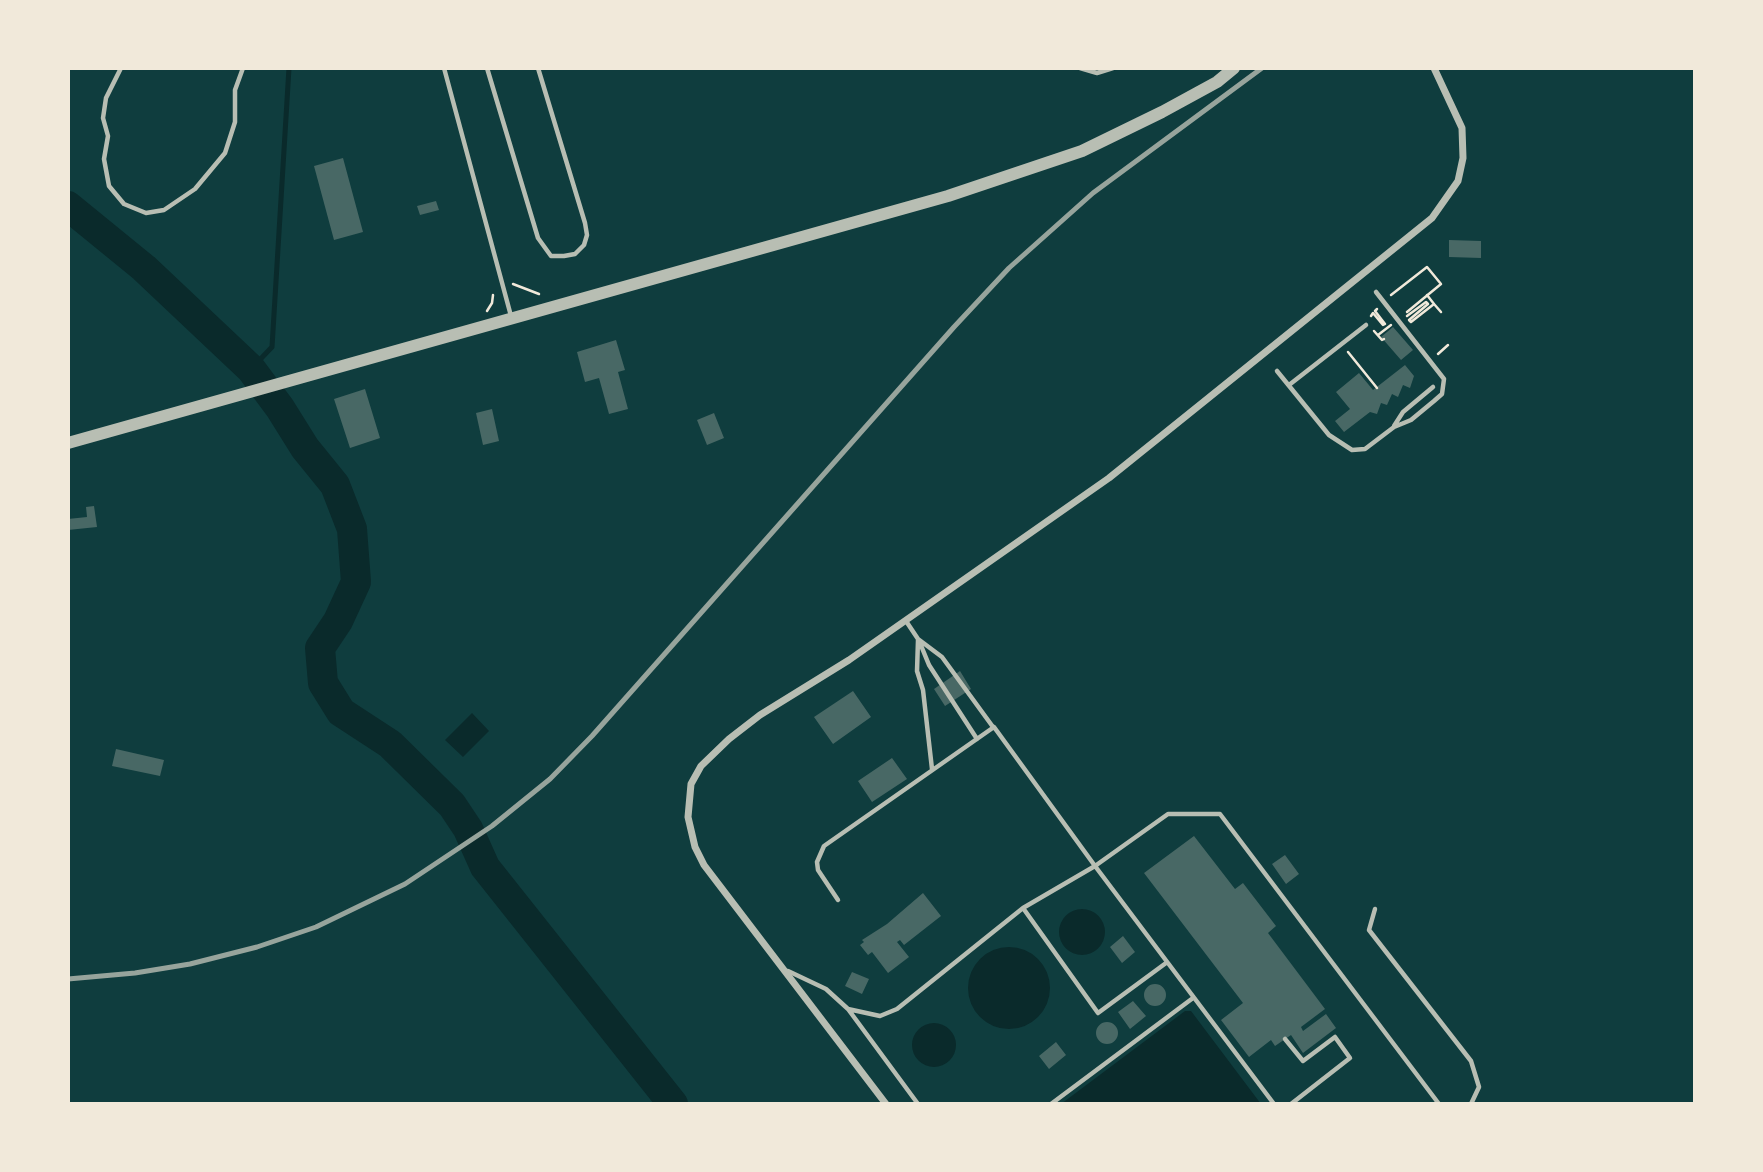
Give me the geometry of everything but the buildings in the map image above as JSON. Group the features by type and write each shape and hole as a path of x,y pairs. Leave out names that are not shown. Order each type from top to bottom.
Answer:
{"street":[{"path":"68,443 948,196 1082,151 1217,82 1234,68"},
{"path":"886,1104 704,865 695,847 688,817 691,784 701,766 729,739 760,715 849,660 1109,478 1432,218 1458,181 1463,158 1462,128 1434,68"}],"lane":[{"path":"121,68 106,98 103,118 108,136 104,159 109,186 124,204 146,213 164,210 195,189 225,153 235,122 235,90 243,68"},
{"path":"444,68 512,320"},
{"path":"487,68 538,238 551,256 564,256 575,254 584,245 587,235 538,68"},
{"path":"1080,68 1097,72 1113,68"},
{"path":"1278,371 1329,435 1352,450 1365,449 1394,427 1411,420 1442,394 1444,379 1376,292"},
{"path":"1289,386 1366,325"},
{"path":"1394,427 1403,412 1433,387"},
{"path":"906,621 918,639 929,665 977,739"},
{"path":"918,639 942,657 1274,1104"},
{"path":"918,639 918,671 923,690 932,769"},
{"path":"838,900 818,870 817,862 824,846 994,727"},
{"path":"848,1009 880,1016 897,1009 1023,908 1095,866 1168,814 1220,814 1439,1104"},
{"path":"1023,908 1098,1013 1167,963"},
{"path":"1375,909 1369,930 1471,1061 1479,1087 1471,1104"},
{"path":"780,968 826,989 848,1009 918,1104"},
{"path":"1051,1104 1193,998"},
{"path":"1285,1039 1303,1061 1335,1037 1350,1058 1291,1104"}],"path":[{"path":"1382,301 1427,267 1441,284 1418,303"},
{"path":"512,279 513,284 549,298"},
{"path":"1427,295 1441,312"},
{"path":"1405,314 1407,317 1426,302 1428,304 1409,320 1411,322 1434,304"},
{"path":"1341,344 1377,388"},
{"path":"1438,355 1448,345"}],"water":[{"path":"472,713 489,731 463,757 445,740"},
{"path":"1082,909 1098,916 1105,932 1098,948 1082,955 1066,948 1059,932 1066,916"},
{"path":"1009,947 1025,950 1038,959 1047,972 1050,988 1047,1004 1038,1017 1025,1026 1009,1029 993,1026 980,1017 971,1004 968,988 971,972 980,959 993,950"},
{"path":"1185,1011 1191,1011 1261,1104 1061,1104"},
{"path":"934,1023 949,1030 956,1045 949,1060 934,1067 919,1060 912,1045 919,1030"}],"waterway":[{"path":"251,369 272,347 289,68"},
{"path":"68,206 144,268 251,369 305,448 335,485 352,529 356,582 338,621 320,648 323,683 341,712 390,744 452,805 468,829 485,867 673,1104"}],"railway":[{"path":"68,979 135,973 190,964 257,947 316,927 405,884 492,826 550,779 592,736 1009,268 1093,193 1262,68"}]}
